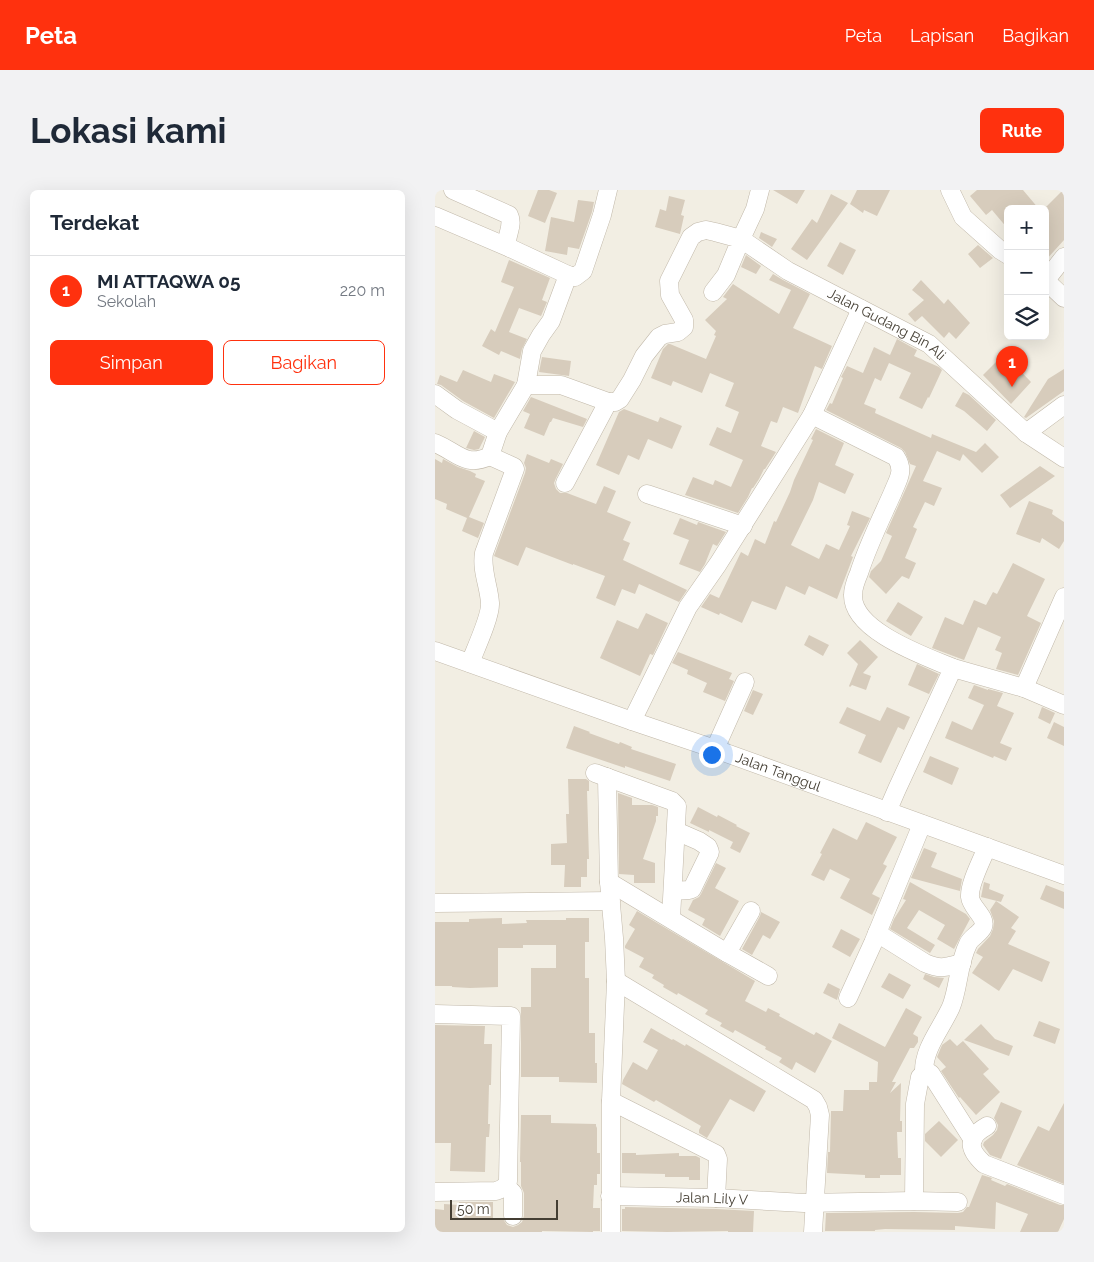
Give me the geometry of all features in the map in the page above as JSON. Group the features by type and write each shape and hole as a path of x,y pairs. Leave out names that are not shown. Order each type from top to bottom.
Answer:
{"street":[{"path":"453,190 509,215 511,224 507,245 510,248"},
{"path":"435,216 575,276 583,271 608,190"},
{"path":"713,292 726,275 755,208 760,190"},
{"path":"950,190 963,217 1004,252"},
{"name":"Jalan Gudang Bin Ali","path":"608,402 615,402 620,399 644,356 659,337 678,332 684,327 684,320 670,295 669,282 691,237 698,232 706,230 741,239 789,271 929,344 1026,433 1064,458"},
{"path":"1049,276 1064,257"},
{"path":"435,443 472,462 490,456 499,432 526,385 532,351 551,321 569,275"},
{"path":"1049,283 1064,298"},
{"path":"631,721 688,607 743,526 811,415 861,309"},
{"path":"526,385 561,385 608,402 565,483"},
{"path":"435,394 457,410 499,432"},
{"path":"1026,433 1064,405"},
{"path":"811,415 896,457 901,465 899,477 853,587 854,604 857,611 868,624 901,646 953,668 1024,688 1064,705"},
{"path":"470,663 490,605 484,573 484,553 515,469 490,456"},
{"path":"647,494 743,526"},
{"path":"1024,688 1064,597"},
{"name":"Jalan Tanggul","path":"435,651 631,721 891,804 922,824 1064,875"},
{"path":"891,804 953,668"},
{"path":"715,749 745,682"},
{"path":"611,1232 611,1100 616,982 601,775 672,802 677,806 671,918"},
{"path":"848,998 922,824"},
{"path":"673,891 691,889 710,852 708,847 676,831"},
{"path":"914,1201 915,1104 920,1077 923,1073 924,1063 930,1046 955,995 968,944 983,927 983,918 972,906 970,899 971,889 987,847"},
{"path":"609,882 768,976"},
{"path":"435,902 611,901"},
{"path":"727,952 751,911"},
{"path":"877,933 925,964 933,967 941,968 962,963"},
{"path":"616,982 814,1100 820,1115 813,1232"},
{"path":"435,1014 511,1016 506,1186 495,1191 435,1192"},
{"path":"923,1073 928,1072 931,1074 973,1140"},
{"path":"611,1100 716,1154 718,1159 717,1198"},
{"path":"987,1126 978,1132 971,1147 974,1154 984,1164 1064,1194"},
{"path":"506,1186 513,1194 513,1216"},
{"name":"Jalan Lily V","path":"611,1196 717,1198 815,1203 958,1202"}],"building":[{"path":"538,190 549,190 557,193 545,223 528,216"},
{"path":"773,190 805,190 797,204"},
{"path":"857,190 890,190 877,216 864,210 863,213 850,204"},
{"path":"977,190 1023,190 1036,205 1004,205 1004,224 992,210 986,215 970,196"},
{"path":"1064,190 1064,240 1049,257 1049,205"},
{"path":"831,194 848,203 807,260 791,249 812,219 817,223"},
{"path":"669,196 685,200 681,215 684,216 680,234 655,227 660,209 666,211"},
{"path":"578,200 594,202 579,249 568,247 567,255 545,251 551,217 574,222"},
{"path":"761,232 777,239 772,247 759,238"},
{"path":"840,242 856,250 843,275 827,266"},
{"path":"978,245 993,258 980,268 968,254"},
{"path":"746,255 761,266 756,274 741,267"},
{"path":"509,260 550,278 542,300 547,302 541,316 519,308 509,332 527,339 520,359 501,351 499,355 482,346 491,329 495,332 514,287 501,282"},
{"path":"773,274 810,294 793,328 832,346 822,369 815,366 798,413 783,407 777,423 771,421 761,446 776,452 738,513 685,495 693,477 713,485 715,480 731,487 743,460 709,445 717,427 731,433 739,412 725,406 734,383 710,373 702,393 673,381 671,386 651,378 663,349 668,344 706,359 716,336 714,335 716,331 705,320 727,299 723,297 733,284 779,314 791,290 769,280"},
{"path":"921,280 944,304 948,299 970,323 956,339 949,332 944,338 922,316 915,322 908,314 924,300 912,290"},
{"path":"897,339 917,350 914,356 942,370 929,398 922,409 899,398 911,373 889,363 881,381 875,378 864,404 876,409 875,413 931,438 932,434 976,452 985,443 999,457 982,473 963,454 960,461 937,451 923,481 942,488 934,506 925,502 913,527 917,529 905,558 916,563 909,579 902,576 886,594 869,577 871,571 881,561 892,536 886,533 916,466 910,464 905,452 901,448 826,410 830,403 832,404 843,378 841,377 847,366 863,373 874,347 890,355"},
{"path":"1004,354 1031,382 1011,404 983,375"},
{"path":"542,357 571,361 569,376 539,372"},
{"path":"1064,369 1064,391 1026,418 1024,417 1048,379"},
{"path":"463,370 491,382 494,374 515,382 494,418 437,384 440,375 457,382"},
{"path":"963,392 969,395 996,420 987,431 964,411 955,406"},
{"path":"531,397 587,419 583,427 553,418 544,436 524,428 530,414 523,411"},
{"path":"624,409 658,422 660,417 682,426 672,449 648,439 639,460 628,455 619,475 596,465 619,412"},
{"path":"816,429 844,443 835,465 854,474 845,494 819,482 813,500 791,545 819,559 826,544 839,550 850,526 847,525 852,511 870,518 851,556 853,557 837,599 809,586 805,595 786,586 776,610 752,601 742,623 701,607 710,594 719,598 741,552 748,556 755,539 765,544 774,521 776,522 790,492"},
{"path":"474,431 485,437 479,449 474,450 466,448"},
{"path":"527,454 549,463 551,459 563,464 554,483 560,493 567,493 596,504 604,486 616,491 607,512 631,522 623,540 630,543 623,560 687,590 679,602 639,584 635,594 622,589 615,606 596,598 605,576 526,547 518,566 494,556 525,473 524,463"},
{"path":"435,459 442,463 443,459 476,474 475,477 485,481 469,517 484,523 478,538 462,531 467,518 446,509 447,504 435,499"},
{"path":"1040,466 1055,476 1010,508 1000,495"},
{"path":"1029,501 1053,510 1052,514 1064,522 1064,541 1059,549 1042,538 1040,543 1016,534"},
{"path":"680,518 697,525 698,522 726,532 717,546 713,544 700,572 679,564 689,540 673,534"},
{"path":"1013,563 1045,579 1027,616 1041,623 1018,675 996,669 1002,653 995,650 1001,637 978,627 964,660 932,648 945,617 963,625 974,600 986,605 993,592 997,594"},
{"path":"898,602 923,617 911,636 886,621"},
{"path":"646,613 668,623 653,655 650,654 640,676 600,658 617,620 638,629"},
{"path":"809,635 829,645 823,656 804,645"},
{"path":"860,640 878,657 863,673 871,676 866,690 852,685 849,686 858,664 847,653"},
{"path":"678,652 732,673 729,679 734,681 725,701 703,692 707,683 687,674 688,670 672,663"},
{"path":"917,664 939,674 929,694 908,685"},
{"path":"974,685 1003,693 997,706 1014,713 1000,743 1012,748 1006,761 994,756 993,758 945,738 952,721 972,730 984,705 968,698"},
{"path":"753,690 763,694 753,715 744,711"},
{"path":"847,707 880,721 887,707 910,717 904,730 898,727 881,763 858,753 866,735 839,723"},
{"path":"1042,707 1055,713 1050,724 1038,718"},
{"path":"1054,722 1064,727 1064,746 1047,738"},
{"path":"574,726 619,744 620,742 632,747 631,749 676,764 670,781 566,748"},
{"path":"930,756 959,768 952,785 923,772"},
{"path":"568,779 586,779 589,781 589,791 587,791 589,859 587,859 587,877 581,877 581,887 564,887 565,865 551,865 551,844 567,843 566,814 569,814"},
{"path":"618,793 632,798 632,805 652,805 658,807 658,816 656,816 643,859 655,863 655,883 634,883 634,875 619,874"},
{"path":"698,807 717,817 718,815 750,833 740,853 730,848 733,842 690,823"},
{"path":"866,822 897,837 883,864 887,866 872,894 880,898 872,915 840,898 850,879 830,869 824,881 811,875 833,828 857,840"},
{"path":"924,848 937,853 931,867 962,879 960,891 911,878"},
{"path":"716,863 726,868 715,888 739,901 720,936 702,925 705,919 688,910 693,900 701,894"},
{"path":"910,882 966,914 970,919 954,949 937,939 945,925 919,910 907,928 935,945 930,953 890,929 906,900 903,899"},
{"path":"984,882 990,884 989,889 1004,895 1001,902 981,897"},
{"path":"1046,885 1064,892 1064,909 1040,899"},
{"path":"996,901 1019,917 1011,928 1016,931 1008,944 1050,962 1042,982 1013,969 999,991 972,973 983,957 976,953 990,936 993,929 994,921 990,910"},
{"path":"637,911 755,981 745,1001 766,1012 768,1008 814,1035 816,1032 832,1041 815,1073 796,1062 792,1070 779,1062 782,1058 765,1049 766,1047 735,1030 733,1033 720,1026 722,1023 705,1014 708,1010 663,987 664,985 652,978 654,975 639,967 644,958 625,948 635,929 629,925"},
{"path":"761,912 780,922 770,939 763,935 752,955 742,949"},
{"path":"502,918 502,924 527,923 526,920 589,918 589,942 585,942 585,978 589,978 589,1033 595,1033 597,1083 559,1082 559,1077 521,1077 521,1007 531,1007 531,968 556,968 556,945 523,945 523,948 498,948 498,987 435,986 435,922 469,922 469,919"},
{"path":"841,929 860,939 850,957 832,947"},
{"path":"889,973 911,985 903,999 881,987"},
{"path":"925,974 944,978 939,988 923,979"},
{"path":"828,983 840,989 837,1000 823,993"},
{"path":"906,1008 922,1017 913,1034 918,1037 918,1042 914,1048 910,1048 892,1082 896,1082 890,1093 901,1083 900,1121 902,1121 902,1132 897,1132 898,1158 901,1158 901,1175 880,1175 880,1178 865,1178 865,1175 827,1173 828,1152 830,1152 831,1111 843,1111 844,1090 869,1090 869,1082 877,1082 878,1062 832,1038 839,1023 885,1047"},
{"path":"1039,1021 1060,1029 1055,1044 1033,1036"},
{"path":"981,1024 995,1039 1013,1046 1009,1056 964,1040"},
{"path":"435,1025 485,1026 484,1044 492,1044 488,1124 490,1124 489,1137 486,1137 485,1172 450,1171 451,1143 435,1143"},
{"path":"651,1028 685,1046 686,1044 766,1091 754,1112 730,1099 707,1138 699,1133 701,1126 656,1100 654,1102 622,1084 633,1062 647,1070 658,1050 643,1042"},
{"path":"950,1039 957,1046 963,1041 989,1069 983,1074 1000,1092 976,1115 959,1098 941,1071 946,1067 937,1057 942,1045"},
{"path":"1001,1102 1022,1111 1001,1159 990,1155 983,1145 997,1130 998,1125 994,1118"},
{"path":"1064,1103 1064,1184 1017,1165 1038,1126 1049,1131"},
{"path":"521,1115 551,1115 551,1123 596,1124 597,1153 600,1153 600,1174 597,1174 597,1185 594,1185 593,1208 600,1208 600,1231 435,1232 435,1209 444,1210 444,1204 459,1205 459,1202 493,1202 493,1218 503,1219 507,1225 513,1227 522,1222 524,1216 524,1193 521,1186 520,1162"},
{"path":"939,1121 958,1140 941,1157 925,1141 925,1134"},
{"path":"622,1153 636,1153 636,1155 679,1153 679,1156 696,1156 700,1158 700,1180 689,1180 689,1177 665,1177 665,1174 622,1173"},
{"path":"982,1175 992,1178 991,1180 1005,1186 1007,1184 1064,1205 1064,1219 1058,1232 1020,1232 1028,1214 996,1202 995,1229 955,1226 955,1230 885,1229 875,1231 825,1231 826,1213 963,1212 969,1207"},
{"path":"625,1207 754,1211 753,1232 622,1231 622,1209 625,1209"}],"place":[{"name":"MI ATTAQWA 05","path":"1012,387"}]}
